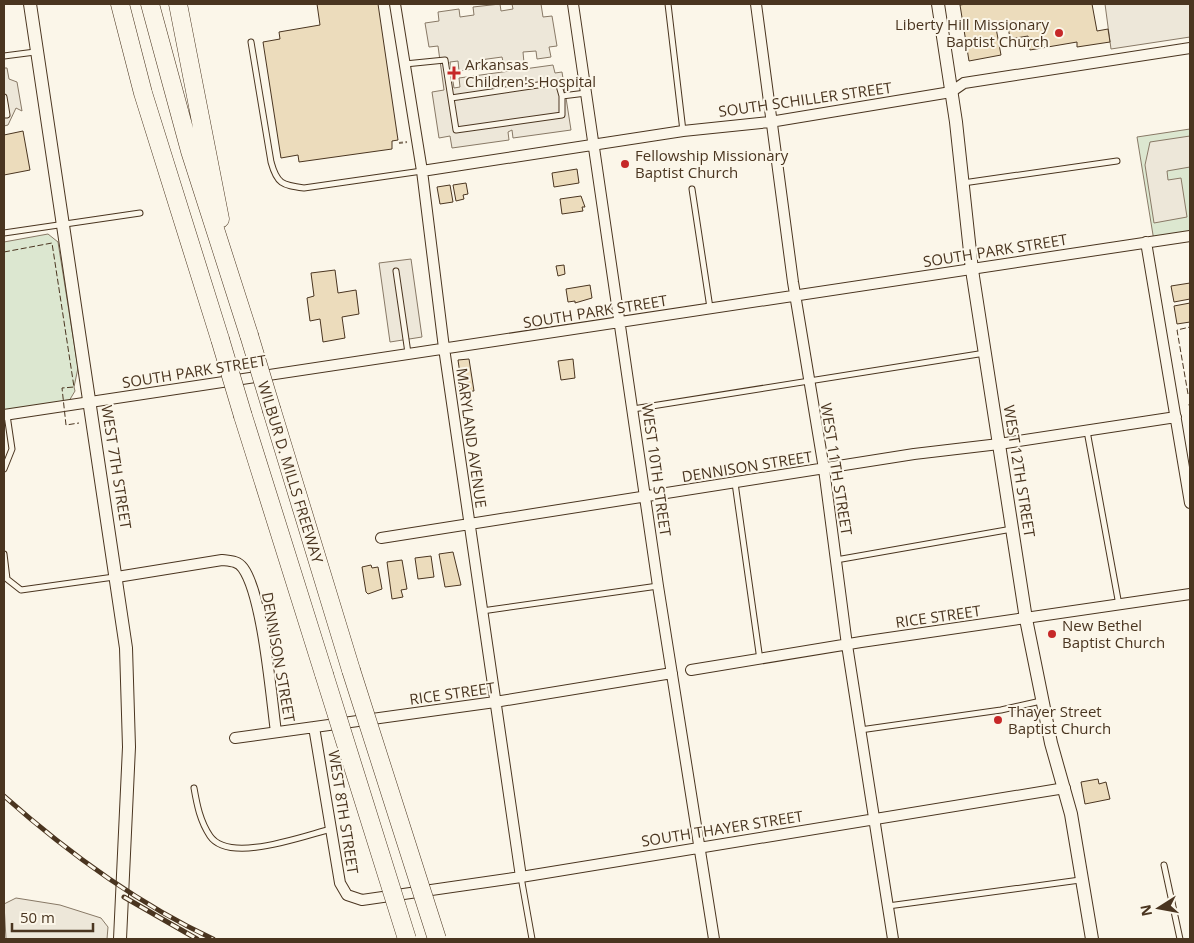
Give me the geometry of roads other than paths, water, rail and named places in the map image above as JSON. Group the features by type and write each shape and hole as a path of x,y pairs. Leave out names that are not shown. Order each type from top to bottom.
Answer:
{"highway":[{"path":"112,4 134,61"},
{"name":"WILBUR D. MILLS FREEWAY","path":"120,4 134,61 407,939"},
{"name":"WILBUR D. MILLS FREEWAY","path":"150,4 169,82 229,278 249,335 351,670 437,939"},
{"path":"178,4 214,179 229,278"}],"street":[{"name":"WEST 7TH STREET","path":"30,4 117,576 126,648 129,705 120,939"},
{"name":"MARYLAND AVENUE","path":"396,4 422,171 444,348 521,877"},
{"name":"WEST 10TH STREET","path":"573,4 658,586 714,939"},
{"name":"WEST 11TH STREET","path":"756,4 770,122 795,294 824,469 847,645 875,818 892,939"},
{"name":"WEST 12TH STREET","path":"940,4 972,270 1026,619 1041,701 1051,743 1065,788 1092,939"},
{"name":"SOUTH SCHILLER STREET","path":"422,171 683,131 770,122 951,92 964,83 1190,48"},
{"name":"SOUTH PARK STREET","path":"5,415 795,294 972,270 1190,236"},
{"path":"1146,242 1190,502"},
{"name":"DENNISON STREET","path":"382,538 914,454 999,444 1176,417"},
{"name":"DENNISON STREET","path":"117,576 222,560 237,562 246,573 255,600 276,732"},
{"name":"RICE STREET","path":"691,670 1190,594"},
{"name":"RICE STREET","path":"235,738 495,702 672,673"},
{"name":"WEST 8TH STREET","path":"314,727 340,883 343,892 351,898"},
{"name":"SOUTH THAYER STREET","path":"351,898 370,900 521,877 1065,788"}],"lane":[{"path":"668,4 683,131"},
{"path":"251,42 270,162 274,176 284,186 304,188 422,171"},
{"path":"4,56 37,52"},
{"path":"404,64 445,60 456,130 562,116 562,96 558,82 451,98"},
{"path":"562,96 587,93"},
{"path":"4,97 7,115 4,115"},
{"path":"962,183 1117,161"},
{"path":"692,189 710,308"},
{"path":"4,233 140,214"},
{"path":"396,271 408,353"},
{"path":"633,409 985,352"},
{"path":"4,469 12,449 5,415"},
{"path":"1087,430 1119,605"},
{"path":"735,482 760,660"},
{"path":"836,560 1012,528"},
{"path":"4,554 5,579 21,590 117,576"},
{"path":"482,611 658,586"},
{"path":"860,730 1000,710 1041,701"},
{"path":"194,788 200,818 211,838 228,848 246,850 331,829"},
{"path":"1164,866 1180,939"},
{"path":"521,877 532,939"},
{"path":"888,906 1082,880"}],"railway":[{"path":"4,796 53,837 130,893 213,939"},
{"path":"124,897 197,939"}],"place":[{"name":"Liberty Hill Missionary Baptist Church","path":"1059,33"},
{"name":"Arkansas Children's Hospital","path":"454,73"},
{"name":"Fellowship Missionary Baptist Church","path":"625,164"},
{"name":"New Bethel Baptist Church","path":"1052,634"},
{"name":"Thayer Street Baptist Church","path":"998,720"}]}
